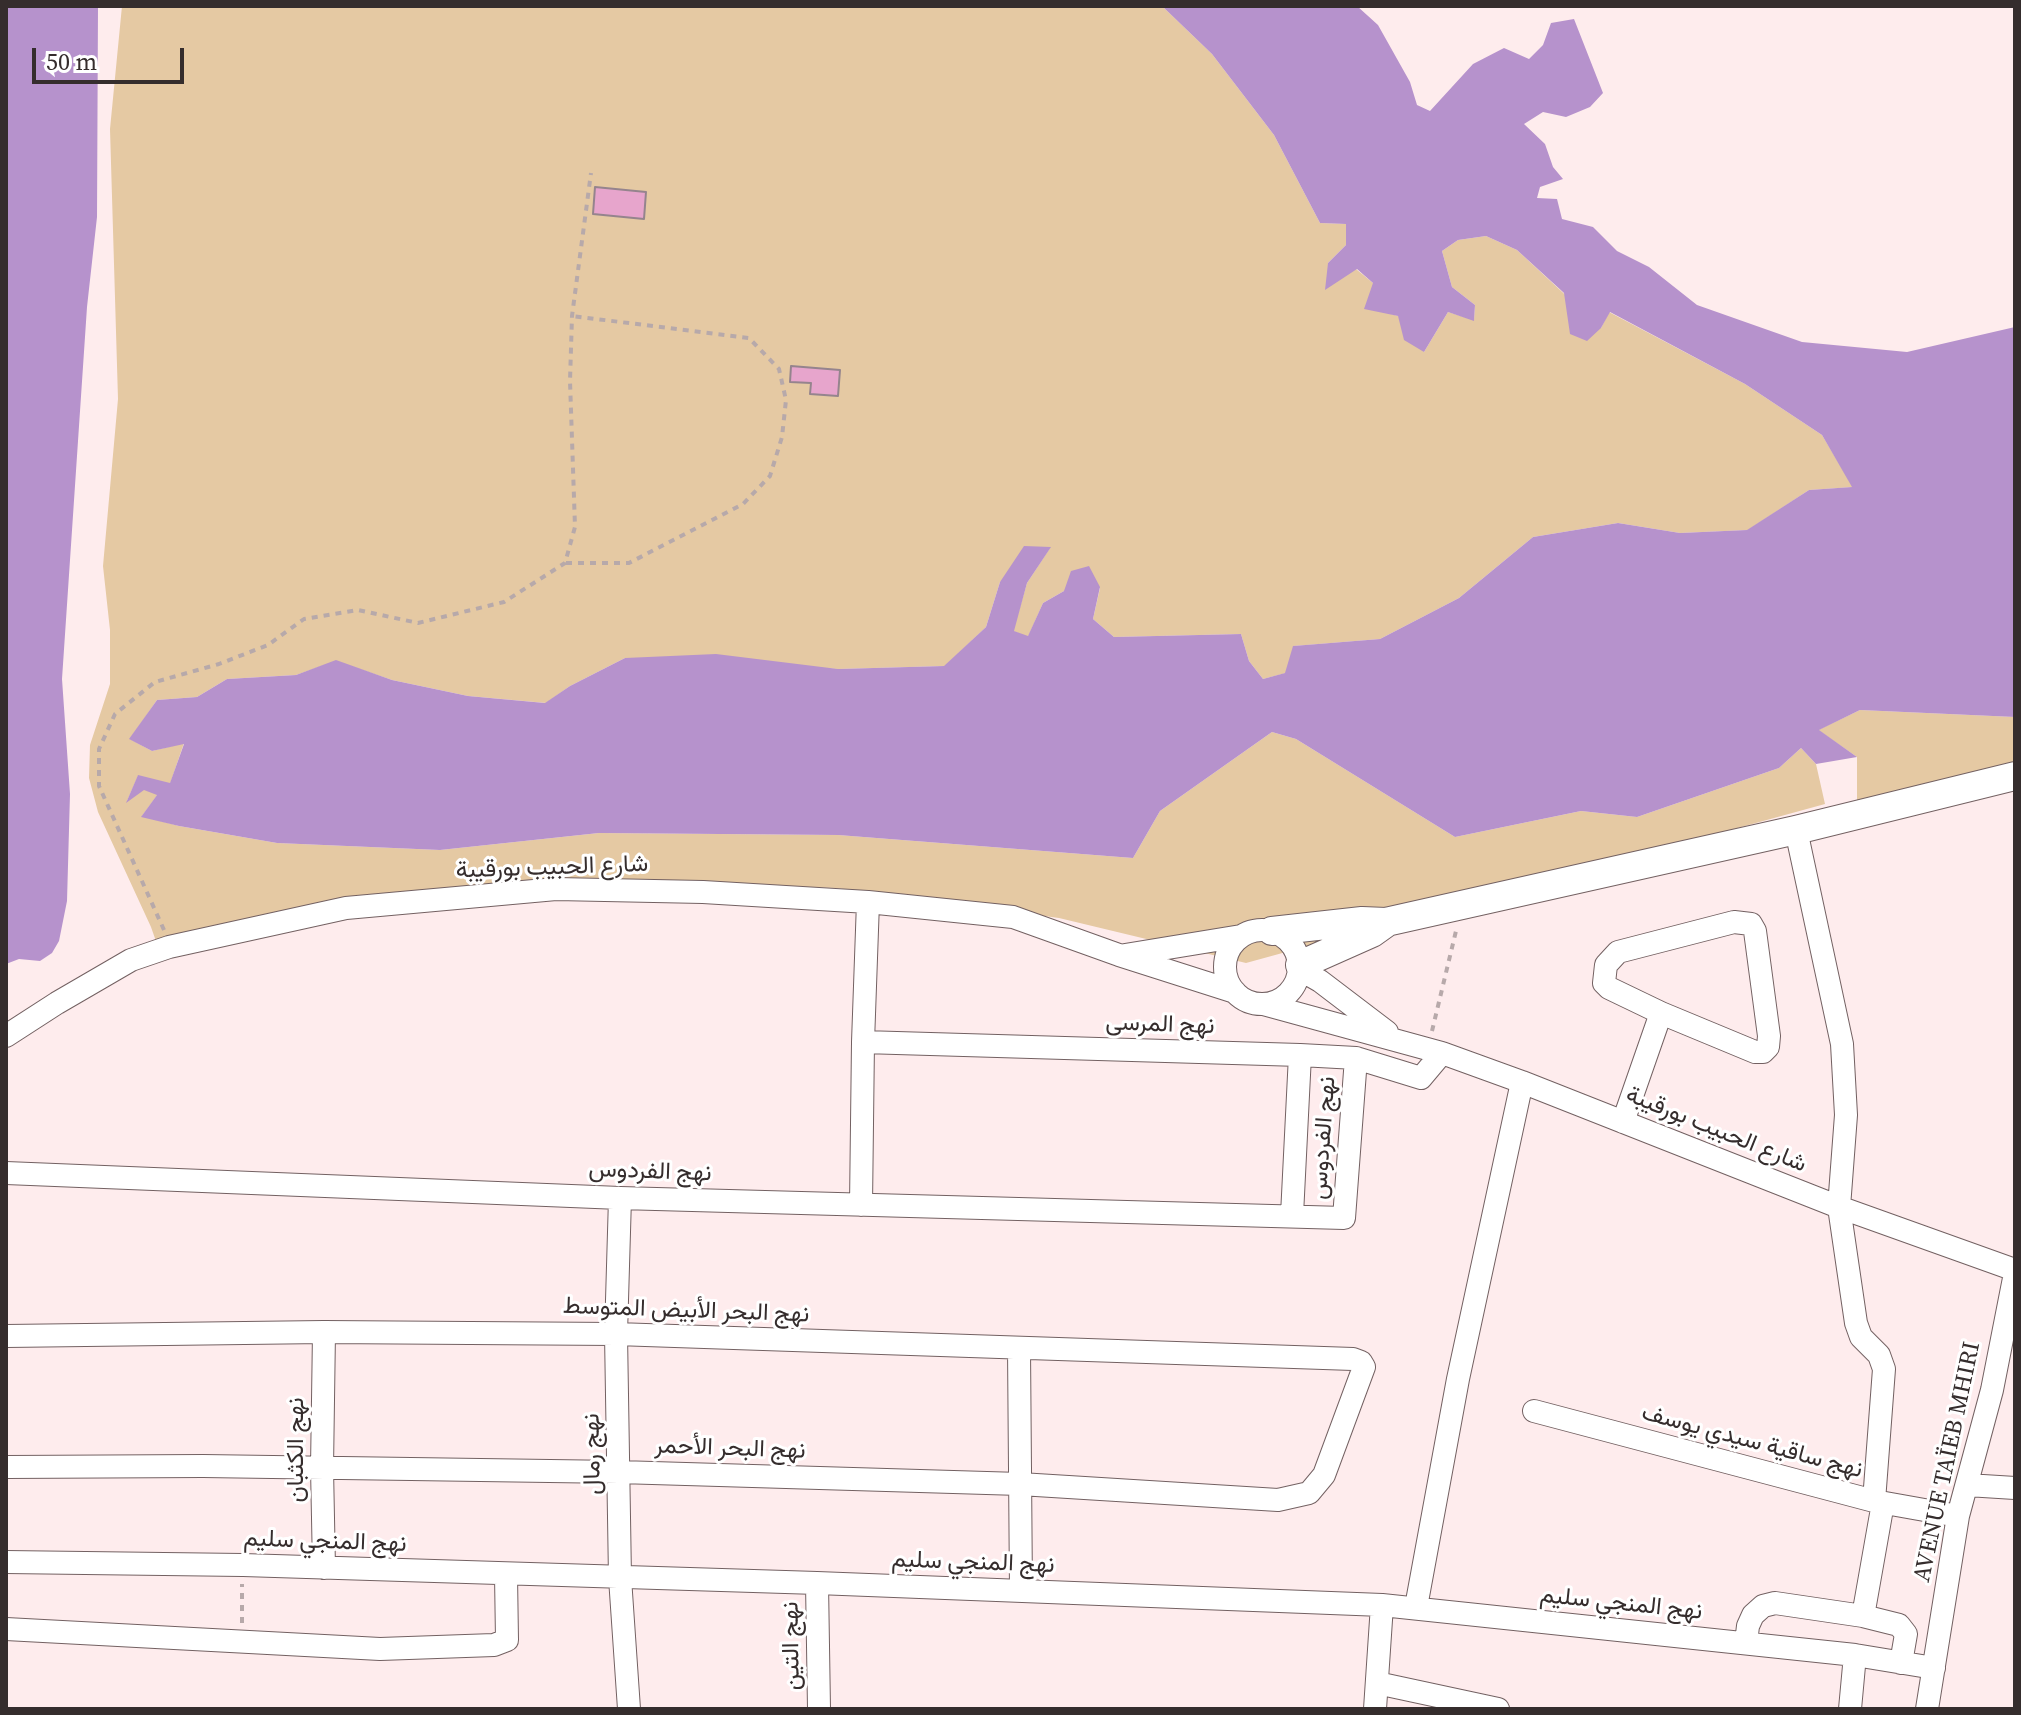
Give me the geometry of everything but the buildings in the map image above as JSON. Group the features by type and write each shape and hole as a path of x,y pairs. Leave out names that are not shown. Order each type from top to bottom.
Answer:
{"main road":[{"path":"1272,931 1362,921 1386,922 1796,830 2015,776"},
{"path":"1300,967 1372,933 1386,922"}],"street":[{"path":"1796,830 1843,1056 1846,1115 1839,1207 1858,1330 1879,1355 1884,1369 1879,1502 1863,1616"},
{"name":"شارع الحبيب بورقيبة","path":"6,1036 131,960 169,947 346,908 556,889 703,892 868,902 1013,917 1235,992"},
{"path":"861,1205 868,902"},
{"path":"1734,922 1751,924 1757,941 1769,1036 1766,1050 1755,1052 1661,1013 1604,983 1606,965 1611,958 1618,952 1667,938 1734,922"},
{"path":"1261,930 1272,931 1290,943 1300,967 1295,984 1282,998 1263,1004 1243,999 1235,992 1226,973 1228,952 1241,936 1261,930"},
{"name":"شارع الحبيب بورقيبة","path":"1119,955 1241,936"},
{"name":"شارع الحبيب بورقيبة","path":"1300,967 1397,1040"},
{"name":"شارع الحبيب بورقيبة","path":"1263,1004 1435,1051 1522,1082 1839,1207 2015,1272"},
{"path":"1623,1122 1661,1013"},
{"name":"نهج المرسى","path":"863,1042 1356,1058 1421,1078 1435,1051"},
{"name":"نهج الفردوس","path":"1292,1215 1300,1055"},
{"name":"نهج الفردوس","path":"6,1173 620,1198 1344,1218 1356,1058"},
{"path":"1416,1607 1458,1379 1522,1082"},
{"name":"نهج رمال","path":"620,1198 616,1334 620,1578 629,1709"},
{"name":"AVENUE TAÏEB MHIRI","path":"1927,1709 1958,1516 1992,1390 2015,1272"},
{"name":"نهج البحر الأبيض المتوسط","path":"6,1336 324,1332 616,1334 1353,1359 1363,1364"},
{"name":"نهج الكثبان","path":"324,1332 324,1568"},
{"path":"1019,1349 1021,1591"},
{"name":"نهج البحر الأحمر","path":"6,1467 203,1466 619,1472 1020,1484 1278,1500 1309,1493 1324,1475 1363,1375 1363,1364"},
{"name":"نهج ساقية سيدي يوسف","path":"1534,1411 1879,1502 1958,1516"},
{"path":"1967,1485 2015,1488"},
{"name":"نهج المنجي سليم","path":"6,1562 243,1565 1382,1605 1855,1655 1934,1668"},
{"path":"6,1629 404,1649 501,1644 508,1637 506,1575"},
{"name":"نهج التين","path":"817,1583 819,1709"},
{"path":"1746,1643 1753,1615 1763,1606 1775,1603 1863,1616 1899,1625 1905,1630 1906,1645 1901,1663"},
{"path":"1375,1709 1382,1605"},
{"path":"1850,1709 1855,1655"},
{"path":"1377,1683 1498,1709"}],"path":[{"path":"565,563 575,527 570,381 572,316 591,173"},
{"path":"169,947 162,921 132,864 99,786 99,749 115,714 155,682 219,664 268,645 304,619 358,610 418,623 504,602 565,563 629,563 681,533 743,504 770,476 782,437 786,400 779,369 749,338 572,316"},
{"path":"1435,1051 1462,905"},
{"path":"241,1642 243,1565"}],"shaded area":[{"path":"6,6 98,6 97,217 87,307 62,679 70,794 67,901 59,941 52,953 40,961 19,959 6,964"},
{"path":"122,6 1162,6 1212,54 1274,135 1320,223 1347,224 1346,245 1328,263 1356,269 1373,283 1384,312 1398,316 1424,352 1448,312 1474,320 1475,305 1452,287 1442,251 1458,240 1486,236 1517,250 1601,328 1609,312 1745,384 1822,435 1853,487 1809,490 1748,530 1680,533 1618,523 1533,537 1459,598 1380,639 1294,646 1286,673 1263,679 1249,661 1241,634 1114,637 1093,619 1100,588 1064,591 1043,603 1028,637 1013,631 1027,583 1050,548 1000,582 986,627 945,666 838,669 625,658 570,686 546,703 468,696 392,680 336,661 296,675 227,679 197,697 157,700 130,739 152,751 184,743 170,784 138,776 127,801 144,789 158,794 142,816 179,826 277,843 440,850 599,833 838,835 1133,858 1160,811 1272,732 1296,739 1455,837 1581,811 1637,817 1779,768 1801,748 1816,764 1825,804 1246,963 1059,918 836,888 559,880 158,947 98,812 89,778 90,745 110,684 110,630 103,566 118,399 110,129"},
{"path":"1162,6 1357,6 1378,25 1410,82 1417,105 1430,111 1473,64 1504,48 1529,59 1543,45 1551,23 1574,19 1603,93 1590,107 1566,117 1543,112 1524,124 1545,144 1553,167 1563,179 1540,187 1537,198 1557,199 1562,219 1593,227 1617,251 1649,267 1697,305 1802,342 1907,352 2015,327 2015,717 1860,710 1819,730 1857,757 1816,764 1801,748 1779,768 1637,817 1581,811 1455,837 1296,739 1272,732 1160,811 1133,858 838,835 599,833 440,850 277,843 141,817 157,795 144,790 126,803 138,775 170,783 184,744 152,751 129,739 157,700 197,697 227,679 296,675 336,660 392,680 468,696 545,703 570,686 625,658 716,654 838,669 944,666 986,627 1000,582 1024,546 1051,547 1027,583 1014,631 1028,636 1043,603 1064,591 1071,571 1089,566 1100,587 1093,619 1114,637 1241,634 1249,661 1263,679 1285,673 1293,646 1380,639 1459,598 1533,537 1618,523 1680,533 1747,530 1809,490 1852,487 1822,435 1745,384 1610,312 1601,328 1587,341 1570,334 1564,293 1517,250 1486,236 1458,240 1442,251 1452,287 1475,305 1474,321 1448,312 1424,352 1404,340 1398,316 1364,309 1373,283 1357,269 1325,290 1328,263 1346,245 1346,224 1320,223 1274,135 1212,54"},
{"path":"1860,710 2015,717 2015,769 1857,805 1857,757 1818,730"}]}
